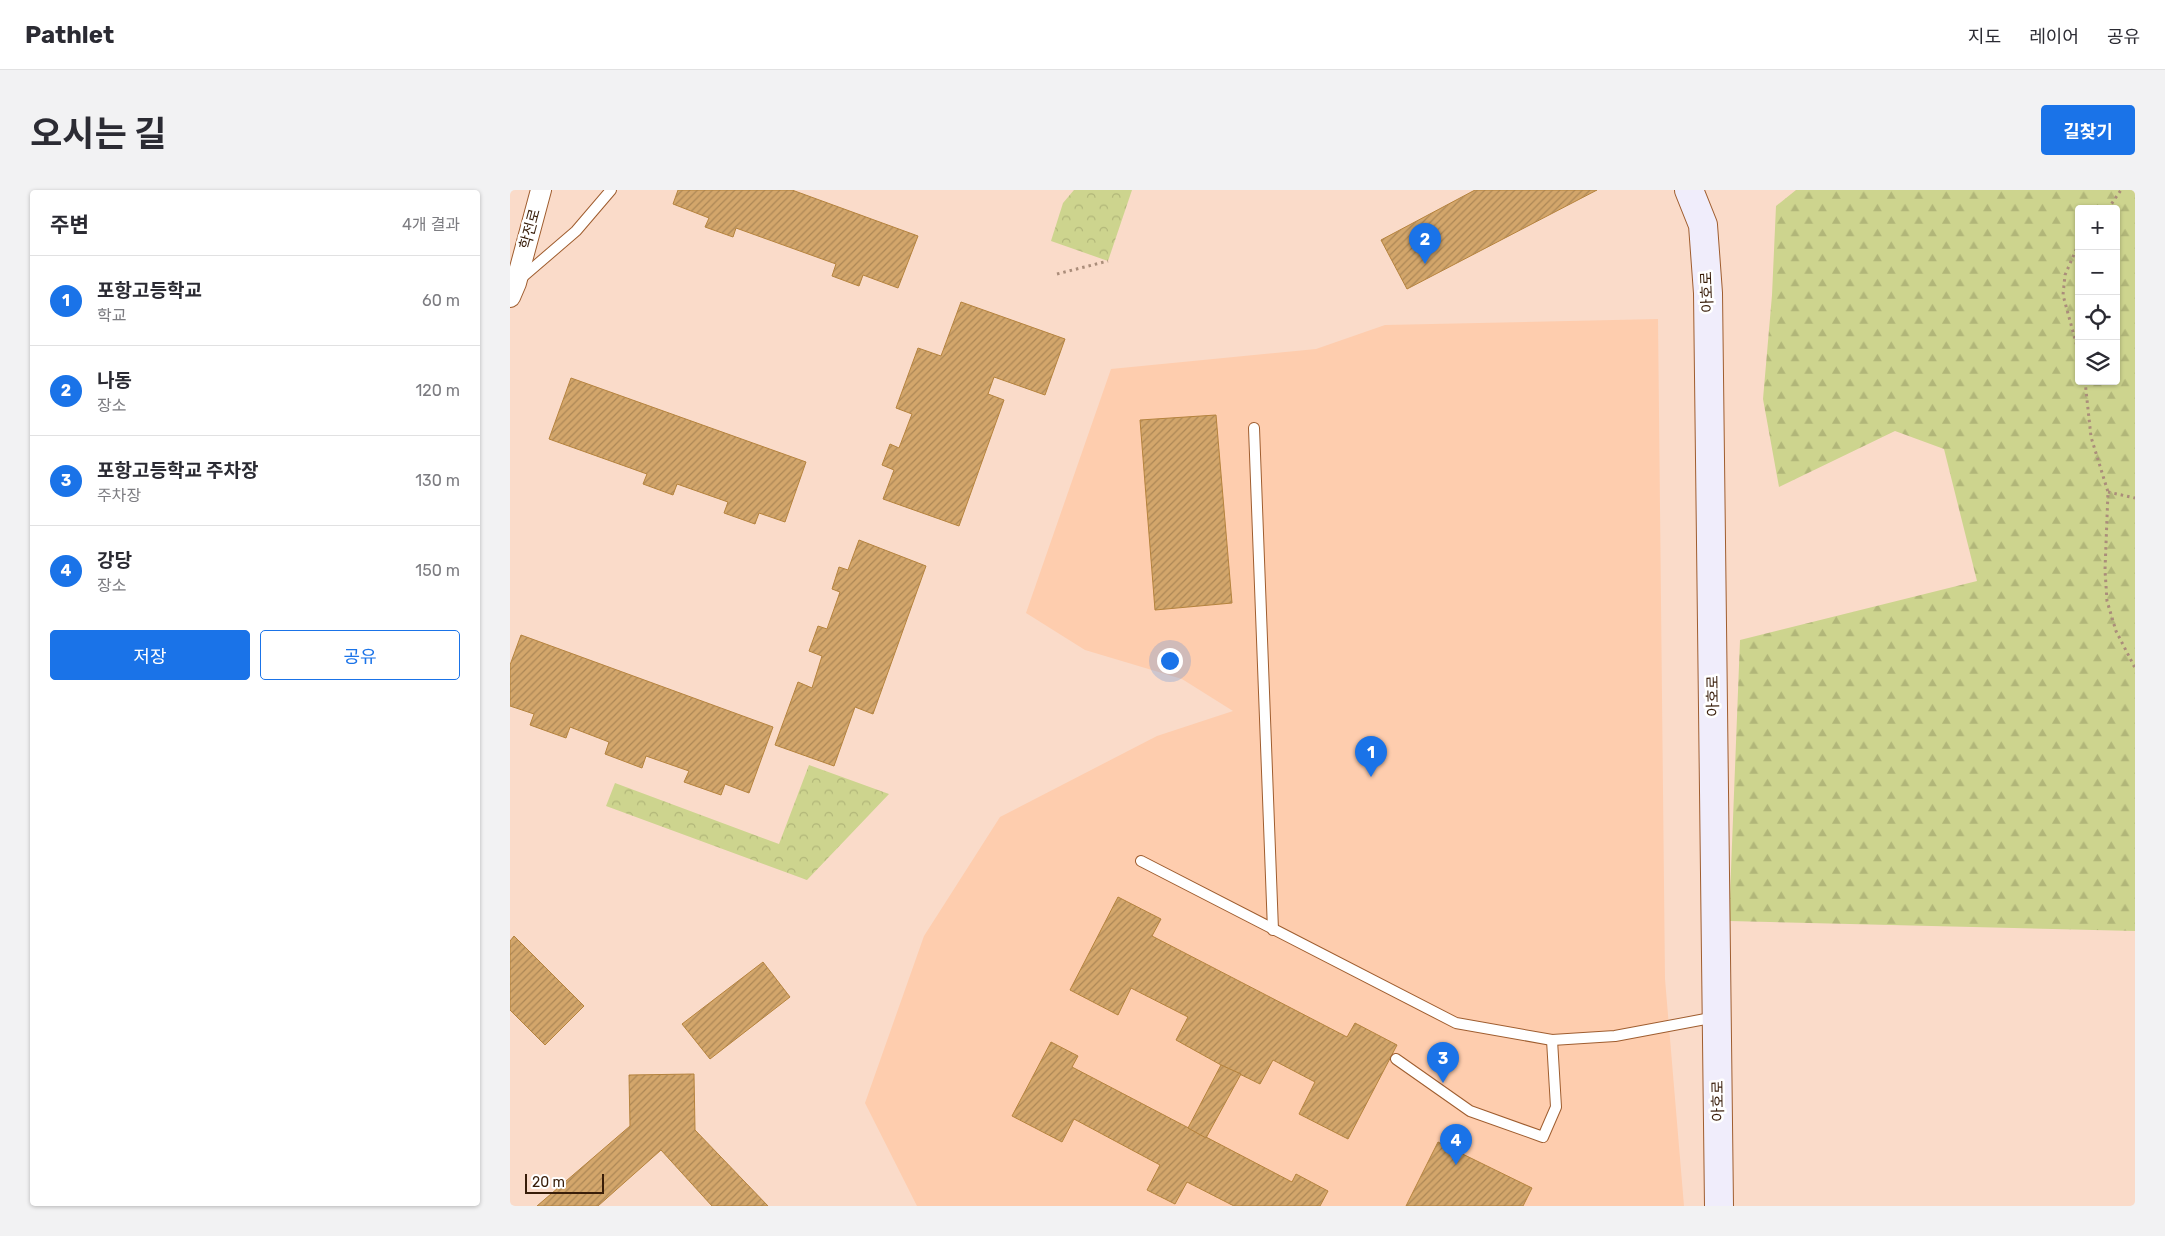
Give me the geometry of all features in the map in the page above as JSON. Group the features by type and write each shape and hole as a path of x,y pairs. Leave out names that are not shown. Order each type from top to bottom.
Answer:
{"main road":[{"name":"아호로","path":"1689,190 1703,225 1708,292 1719,1206"}],"street":[{"name":"학전로","path":"513,290 541,190"}],"lane":[{"path":"513,290 576,231 611,190"},
{"path":"1254,428 1273,930"},
{"path":"1141,862 1456,1023 1552,1040 1615,1036 1717,1017"},
{"path":"1396,1059 1470,1111 1543,1137 1556,1107 1552,1040"}],"path":[{"path":"2111,205 2121,190"},
{"path":"2075,340 2062,294 2065,275 2076,250"},
{"path":"1057,274 1108,261"},
{"path":"2085,385 2091,437 2108,492 2105,570 2107,601 2116,631 2135,668"},
{"path":"2108,492 2135,498"}],"shaded area":[{"path":"1658,319 1665,979 1684,1206 917,1206 865,1103 924,936 1000,817 1157,736 1233,711 1182,679 1085,650 1026,613 1111,369 1316,349 1385,325"}],"green space":[{"path":"1074,190 1132,190 1108,261 1051,241 1063,203"},
{"path":"1796,190 2135,190 2135,931 1729,921 1740,640 1977,581 1944,449 1895,431 1779,487 1763,399 1772,295 1776,206"},
{"path":"809,765 889,794 807,880 606,806 615,783 779,844"}],"building":[{"path":"678,190 792,190 918,236 898,288 863,275 859,286 832,276 836,264 736,228 733,237 705,227 709,218 673,204"},
{"path":"1475,190 1597,190 1407,289 1381,240"},
{"path":"961,302 1065,339 1045,395 994,377 988,394 1004,400 959,526 883,499 894,470 882,465 890,444 899,448 912,414 896,408 918,348 941,356"},
{"path":"571,378 806,462 785,522 759,513 755,524 724,513 728,502 677,484 673,495 643,484 647,474 549,439"},
{"path":"1216,415 1232,603 1155,610 1140,420"},
{"path":"859,540 926,566 873,714 855,707 834,766 775,745 798,682 812,688 822,656 809,651 818,626 827,629 840,592 832,589 839,567 848,570"},
{"path":"521,635 773,727 749,793 725,784 721,795 684,782 689,771 646,756 642,768 605,754 609,742 570,727 566,738 530,725 534,714 510,706 510,665"},
{"path":"1118,897 1161,919 1152,936 1347,1037 1355,1023 1397,1045 1348,1139 1299,1114 1315,1082 1273,1060 1260,1084 1221,1065 1176,1040 1188,1017 1131,988 1118,1015 1070,990"},
{"path":"514,936 584,1006 545,1045 510,1010 510,941"},
{"path":"763,962 790,997 710,1059 682,1024"},
{"path":"1051,1042 1078,1056 1072,1067 1292,1182 1296,1174 1328,1191 1320,1206 1234,1206 1187,1182 1175,1204 1147,1190 1160,1165 1074,1119 1062,1142 1012,1116"},
{"path":"1221,1065 1241,1074 1206,1138 1188,1128"},
{"path":"694,1074 695,1130 768,1206 712,1206 661,1150 598,1206 537,1206 630,1126 629,1075"},
{"path":"1438,1142 1532,1188 1523,1206 1406,1206"}],"place":[{"name":"나동","path":"1425,264"},
{"name":"포항고등학교","path":"1371,777"},
{"name":"포항고등학교 주차장","path":"1443,1083"},
{"name":"강당","path":"1456,1165"}]}
